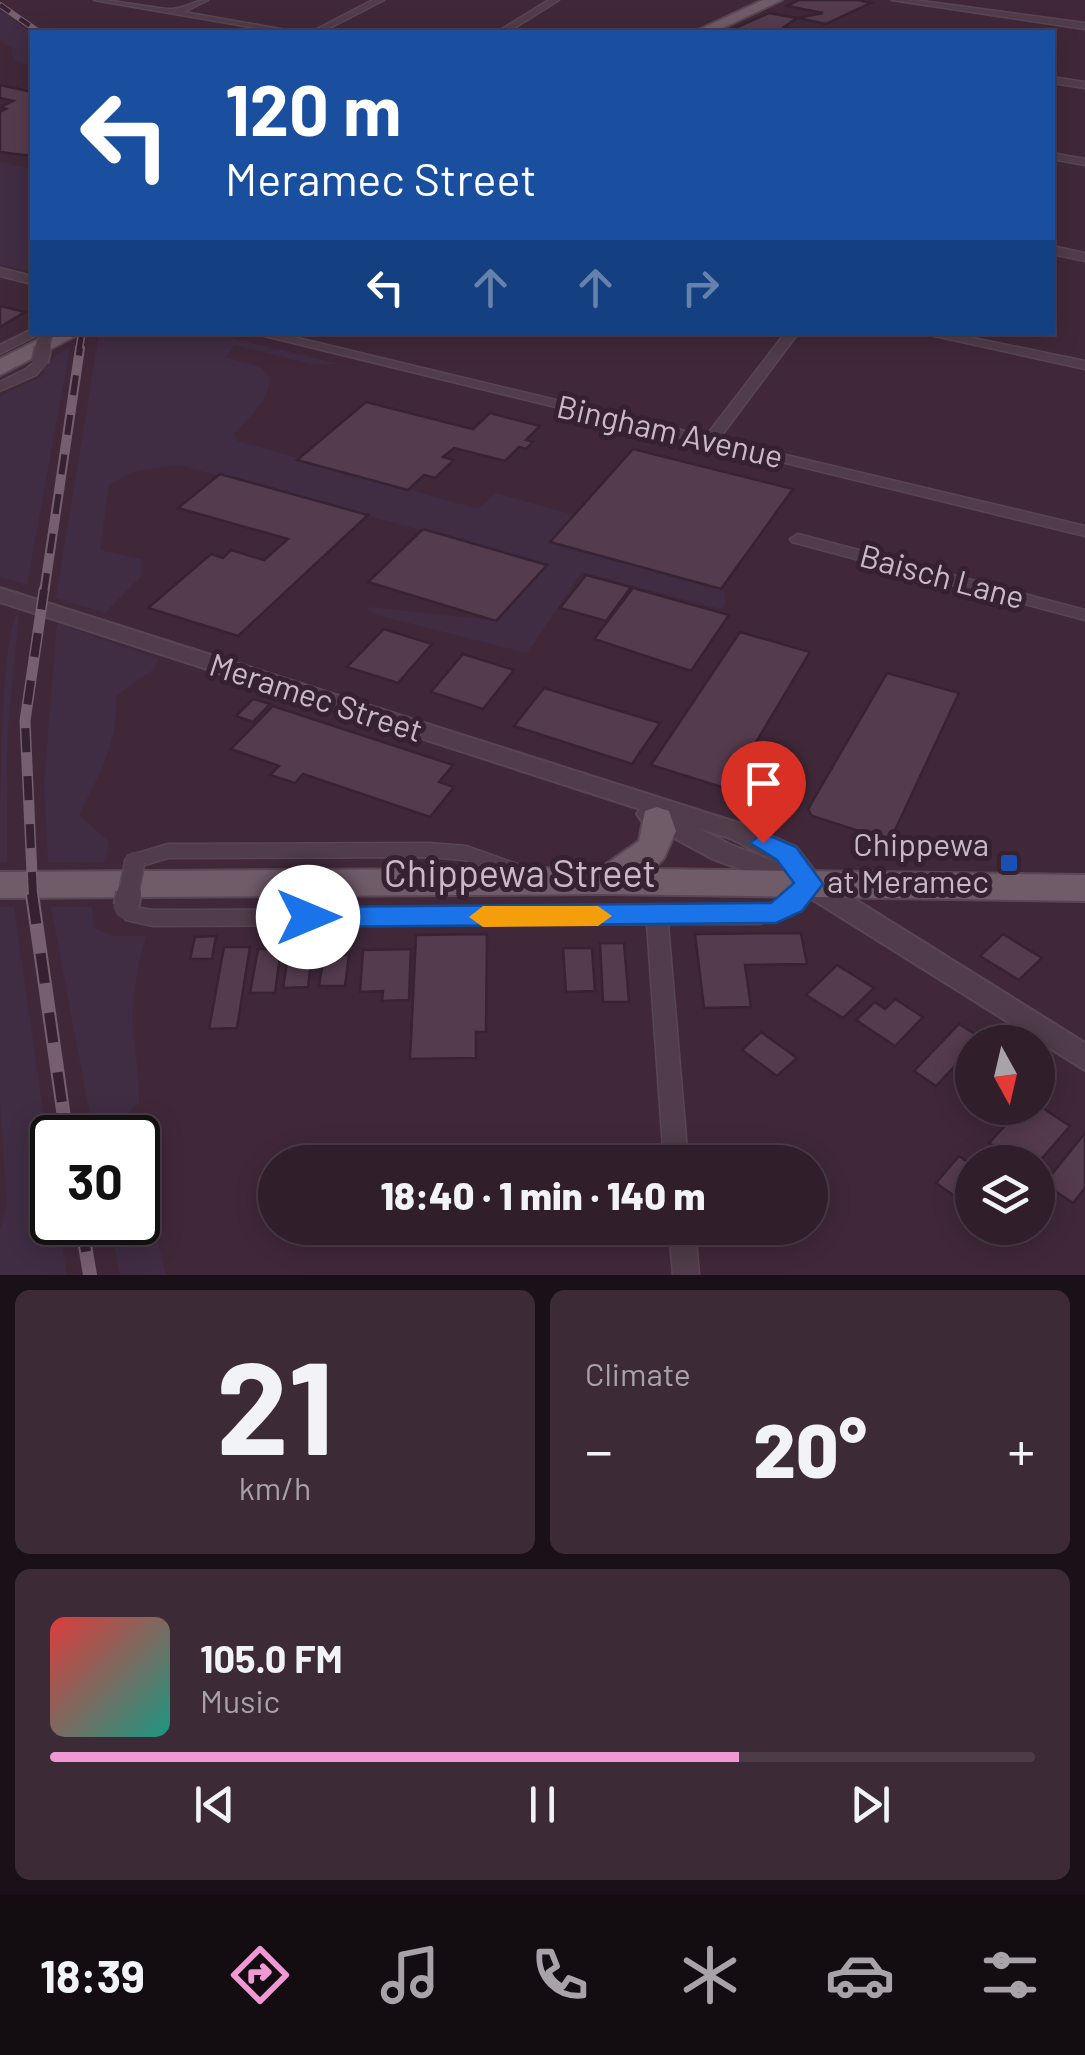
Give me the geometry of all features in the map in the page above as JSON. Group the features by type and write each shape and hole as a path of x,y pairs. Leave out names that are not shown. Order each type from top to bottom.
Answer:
{"main road":[{"path":"708,30 775,0"},
{"path":"0,368 66,335"},
{"path":"607,882 654,848 658,839 644,810"},
{"name":"Chippewa Street","path":"0,886 607,882 1085,888"}],"street":[{"path":"98,0 280,30"},
{"path":"176,12 204,0"},
{"path":"320,30 380,0"},
{"path":"505,30 554,0"},
{"path":"896,0 1085,26"},
{"path":"1055,80 1085,84"},
{"path":"1055,157 1085,162"},
{"path":"1055,251 1085,256"},
{"path":"0,272 30,280"},
{"path":"0,350 31,335"},
{"path":"0,387 40,362 46,335"},
{"name":"Bingham Avenue","path":"266,335 1085,531"},
{"path":"709,442 791,335"},
{"path":"936,335 1085,366"},
{"name":"Baisch Lane","path":"798,539 1085,615"},
{"name":"Meramec Street","path":"0,595 644,810 734,857 809,884 1085,1058"},
{"name":"Chippewa Street","path":"545,882 479,857 429,850 168,850 135,861 126,907 134,914 153,918 776,913 792,904 809,884"},
{"path":"656,916 675,1145"},
{"path":"683,1245 686,1275"}],"shaded area":[{"path":"0,10 30,32 30,66 14,60 12,48 0,41"},
{"path":"0,162 30,169 30,272 0,264"},
{"path":"99,335 220,335 339,364 316,365 234,345 226,358 259,366 270,378 262,402 234,434 238,441 478,509 496,493 574,515 551,542 724,590 726,603 721,609 582,572 527,653 368,611 369,607 498,621 547,564 179,465 133,472 109,485 100,550 141,559 142,575 105,613 56,598"},
{"path":"70,347 27,585 0,577 0,396 47,374 44,371 57,354"},
{"path":"19,611 7,741 7,862 0,862 5,687 8,651"},
{"path":"57,623 158,659 154,669 116,696 111,743 79,815 109,842 104,862 48,862 44,785"},
{"path":"0,907 14,907 44,1115 30,1115 30,1245 62,1245 67,1275 0,1275 0,1231 7,1204 0,1100"},
{"path":"51,907 92,907 94,928 112,936 146,936 133,1001 139,1103 129,1115 90,1115"},
{"path":"114,1245 159,1245 166,1275 120,1275"}],"building":[{"path":"799,0 871,3 826,24 798,18 823,13 787,6"},
{"path":"769,13 797,18 784,27 796,30 733,29"},
{"path":"0,85 30,92 30,156 0,152 0,112 6,109 0,107 13,101 0,98"},
{"path":"0,306 25,312 0,327"},
{"path":"366,402 473,429 490,413 540,426 526,440 533,442 526,449 519,447 505,461 454,448 443,457 454,460 435,478 424,475 408,490 297,460"},
{"path":"633,449 793,489 721,589 550,542"},
{"path":"220,474 368,515 238,636 148,608 211,554 223,558 231,550 264,560 288,539 178,508"},
{"path":"423,529 547,565 496,621 368,582"},
{"path":"586,575 631,587 606,621 560,608"},
{"path":"633,588 729,615 691,671 594,639"},
{"path":"384,629 432,644 398,683 347,667"},
{"path":"740,632 810,652 728,789 651,765"},
{"path":"463,654 514,670 483,709 431,692"},
{"path":"887,673 959,693 890,841 812,816 808,809"},
{"path":"544,688 660,723 632,764 514,726"},
{"path":"253,699 270,704 253,722 236,716"},
{"path":"273,706 453,765 439,782 454,787 430,817 303,774 295,783 270,775 279,766 231,749"},
{"path":"801,933 807,964 745,965 751,1007 704,1008 695,934"},
{"path":"487,934 486,1032 476,1032 476,1058 410,1059 416,935"},
{"path":"1003,934 1042,958 1019,980 980,956"},
{"path":"216,936 212,959 190,959 195,937"},
{"path":"600,943 624,943 629,1002 603,1002"},
{"path":"224,947 250,947 237,1028 209,1029"},
{"path":"289,948 313,948 308,987 283,988"},
{"path":"563,948 592,948 595,991 566,992"},
{"path":"258,949 281,949 275,993 250,993"},
{"path":"411,949 409,1000 382,1001 383,991 360,992 363,950"},
{"path":"324,955 349,955 345,986 319,986"},
{"path":"837,965 874,988 843,1018 806,995"},
{"path":"895,999 923,1017 895,1046 856,1020 875,1002 885,1009"},
{"path":"955,1028 955,1066 936,1086 914,1071"},
{"path":"761,1032 797,1058 777,1076 742,1050"},
{"path":"1055,1116 1070,1126 1054,1145 989,1143 1005,1125 1055,1125"},
{"path":"1085,1133 1085,1188 1073,1203 1055,1191 1055,1170"},
{"path":"955,1161 955,1196 936,1183"}],"railway":[{"path":"0,5 36,30"},
{"path":"79,350 82,335"},
{"path":"44,593 80,348"},
{"path":"33,896 25,721 44,590"},
{"path":"32,894 64,1115"},
{"path":"85,1245 90,1275"}],"slow traffic":[{"path":"483,917 598,916"}],"place":[{"name":"Chippewa at Meramec","path":"1009,863"}],"route":[{"path":"308,917 759,916 792,904 809,884 787,854 763,843"}]}
